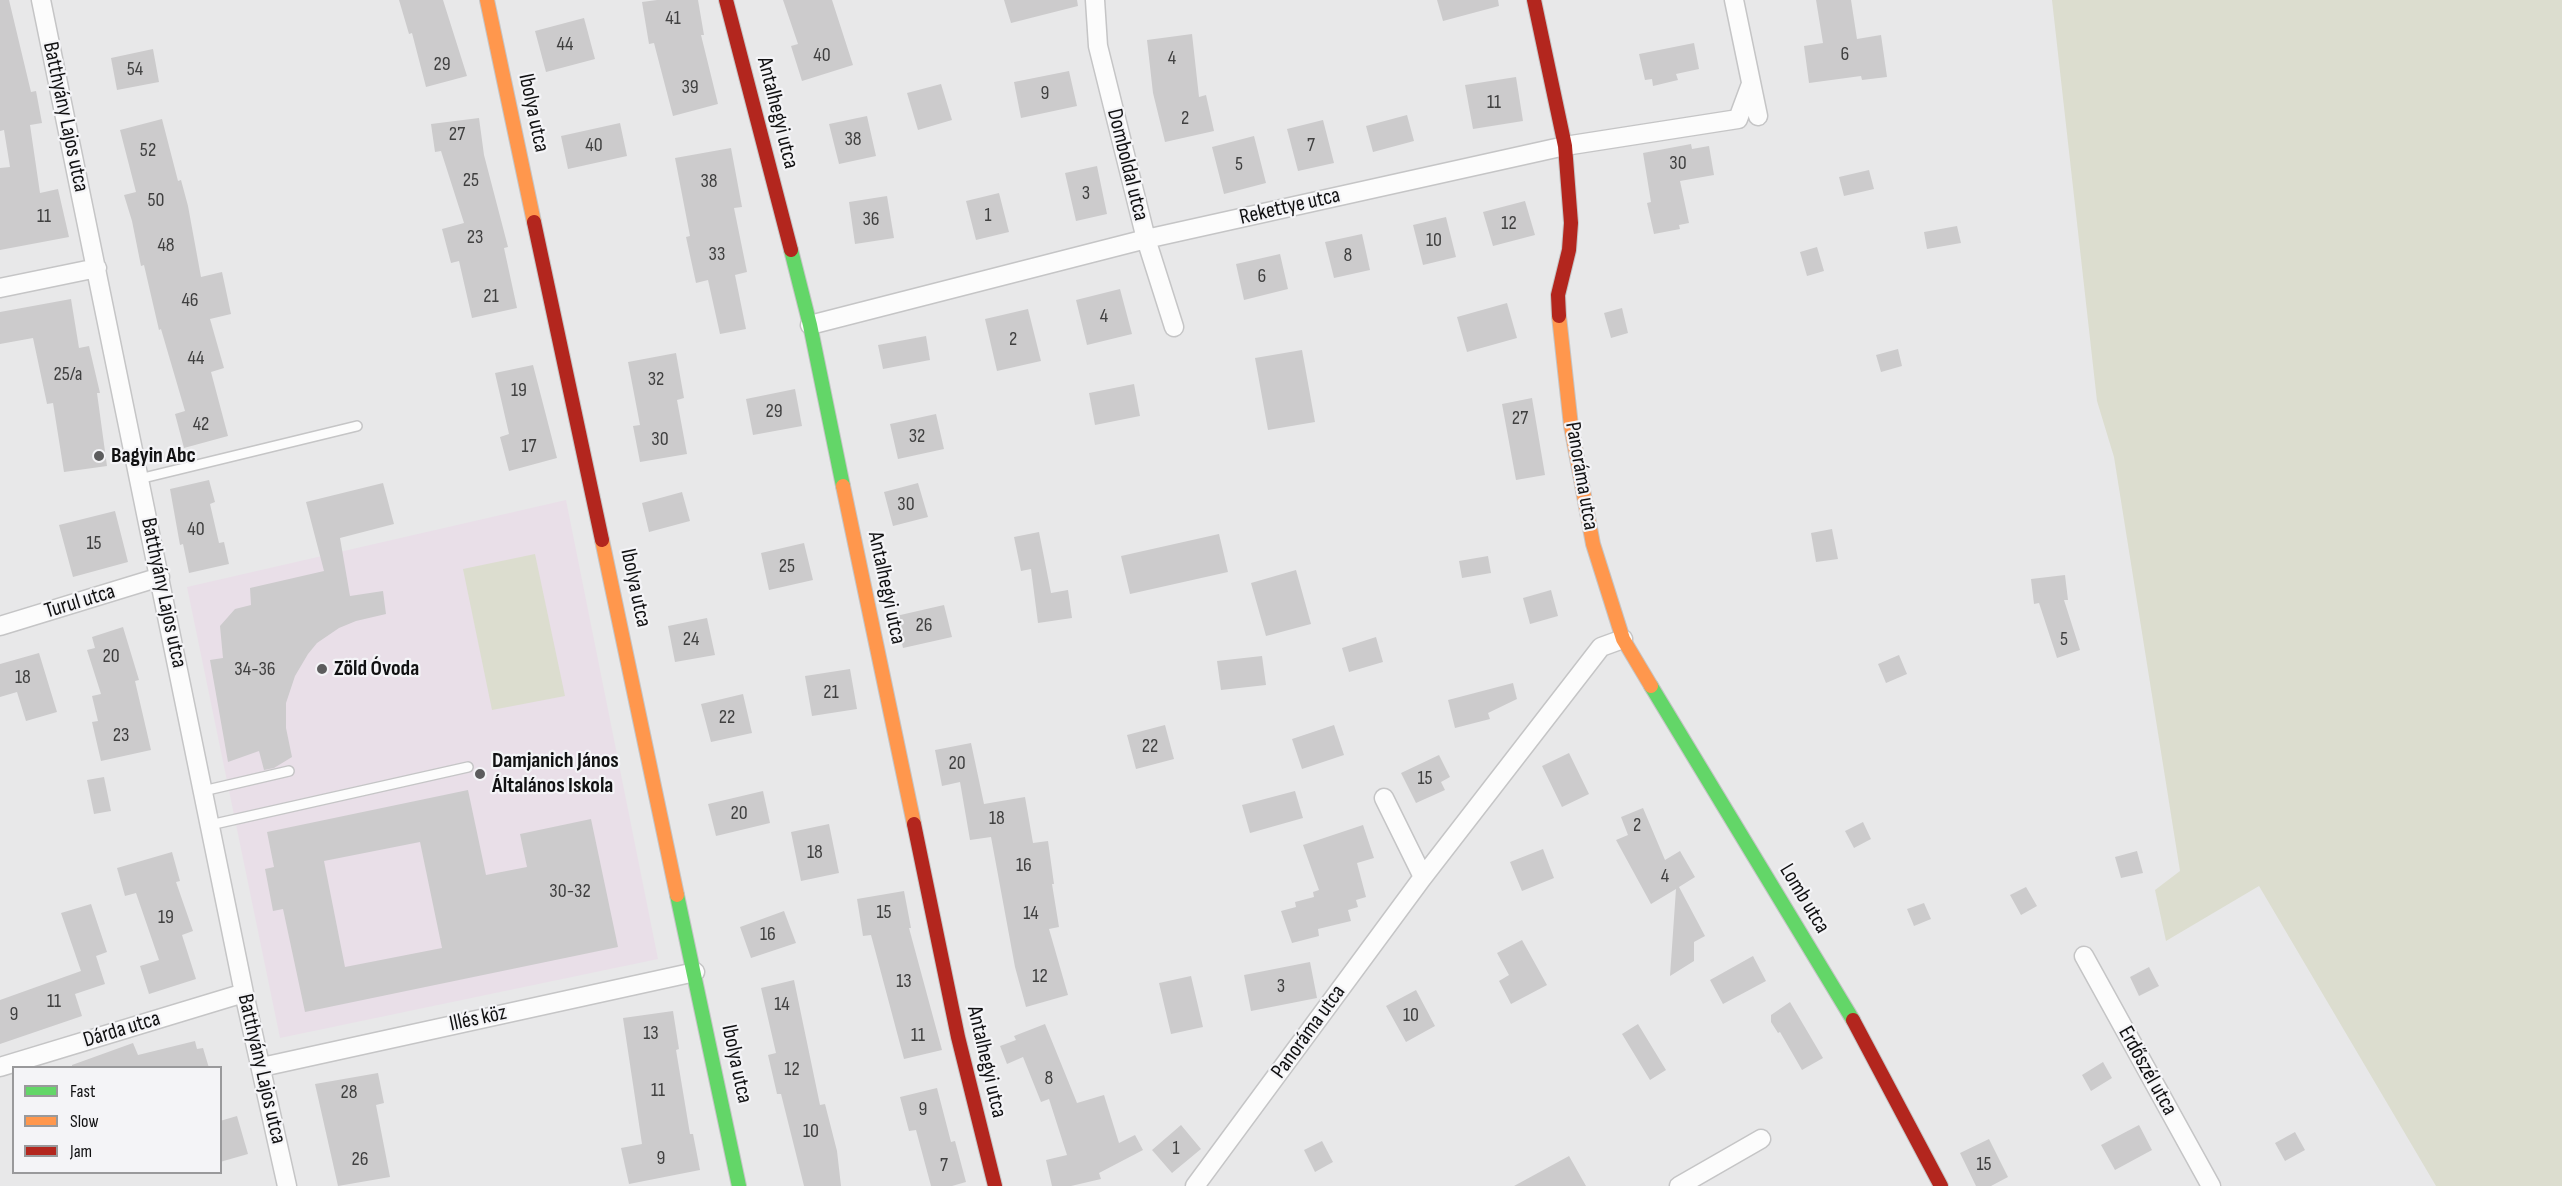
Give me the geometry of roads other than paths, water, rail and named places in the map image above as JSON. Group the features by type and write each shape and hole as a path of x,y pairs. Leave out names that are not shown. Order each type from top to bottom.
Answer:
{"street":[{"name":"Batthyány Lajos utca","path":"41,0 244,993 287,1186"},
{"name":"Ibolya utca","path":"487,0 739,1186"},
{"name":"Antalhegyi utca","path":"726,0 810,325 958,1037 995,1186"},
{"name":"Domboldal utca","path":"1095,0 1098,46 1146,239 1174,327"},
{"name":"Panoráma utca","path":"1195,1186 1423,877 1601,647 1623,639 1593,544 1571,426 1560,342 1558,295 1569,250 1571,223 1565,146 1534,0"},
{"path":"1734,0 1758,116"},
{"name":"Rekettye utca","path":"810,325 1146,239 1565,146 1737,119 1751,84"},
{"path":"0,288 97,268"},
{"name":"Turul utca","path":"0,626 160,577"},
{"name":"Lomb utca","path":"1623,639 1850,1015 1941,1186"},
{"path":"1384,798 1423,877"},
{"name":"Erdőszél utca","path":"2084,956 2211,1186"},
{"name":"Illés köz","path":"262,1067 695,972"},
{"name":"Dárda utca","path":"0,1067 244,993"},
{"path":"1679,1186 1761,1139"}],"lane":[{"path":"139,479 357,426"},
{"path":"210,825 468,767"},
{"path":"203,791 289,771"}],"place":[{"name":"Bagyin Abc","path":"99,456"},
{"name":"Zöld Óvoda","path":"322,669"},
{"name":"Damjanich János Általános Iskola","path":"480,774"}]}
